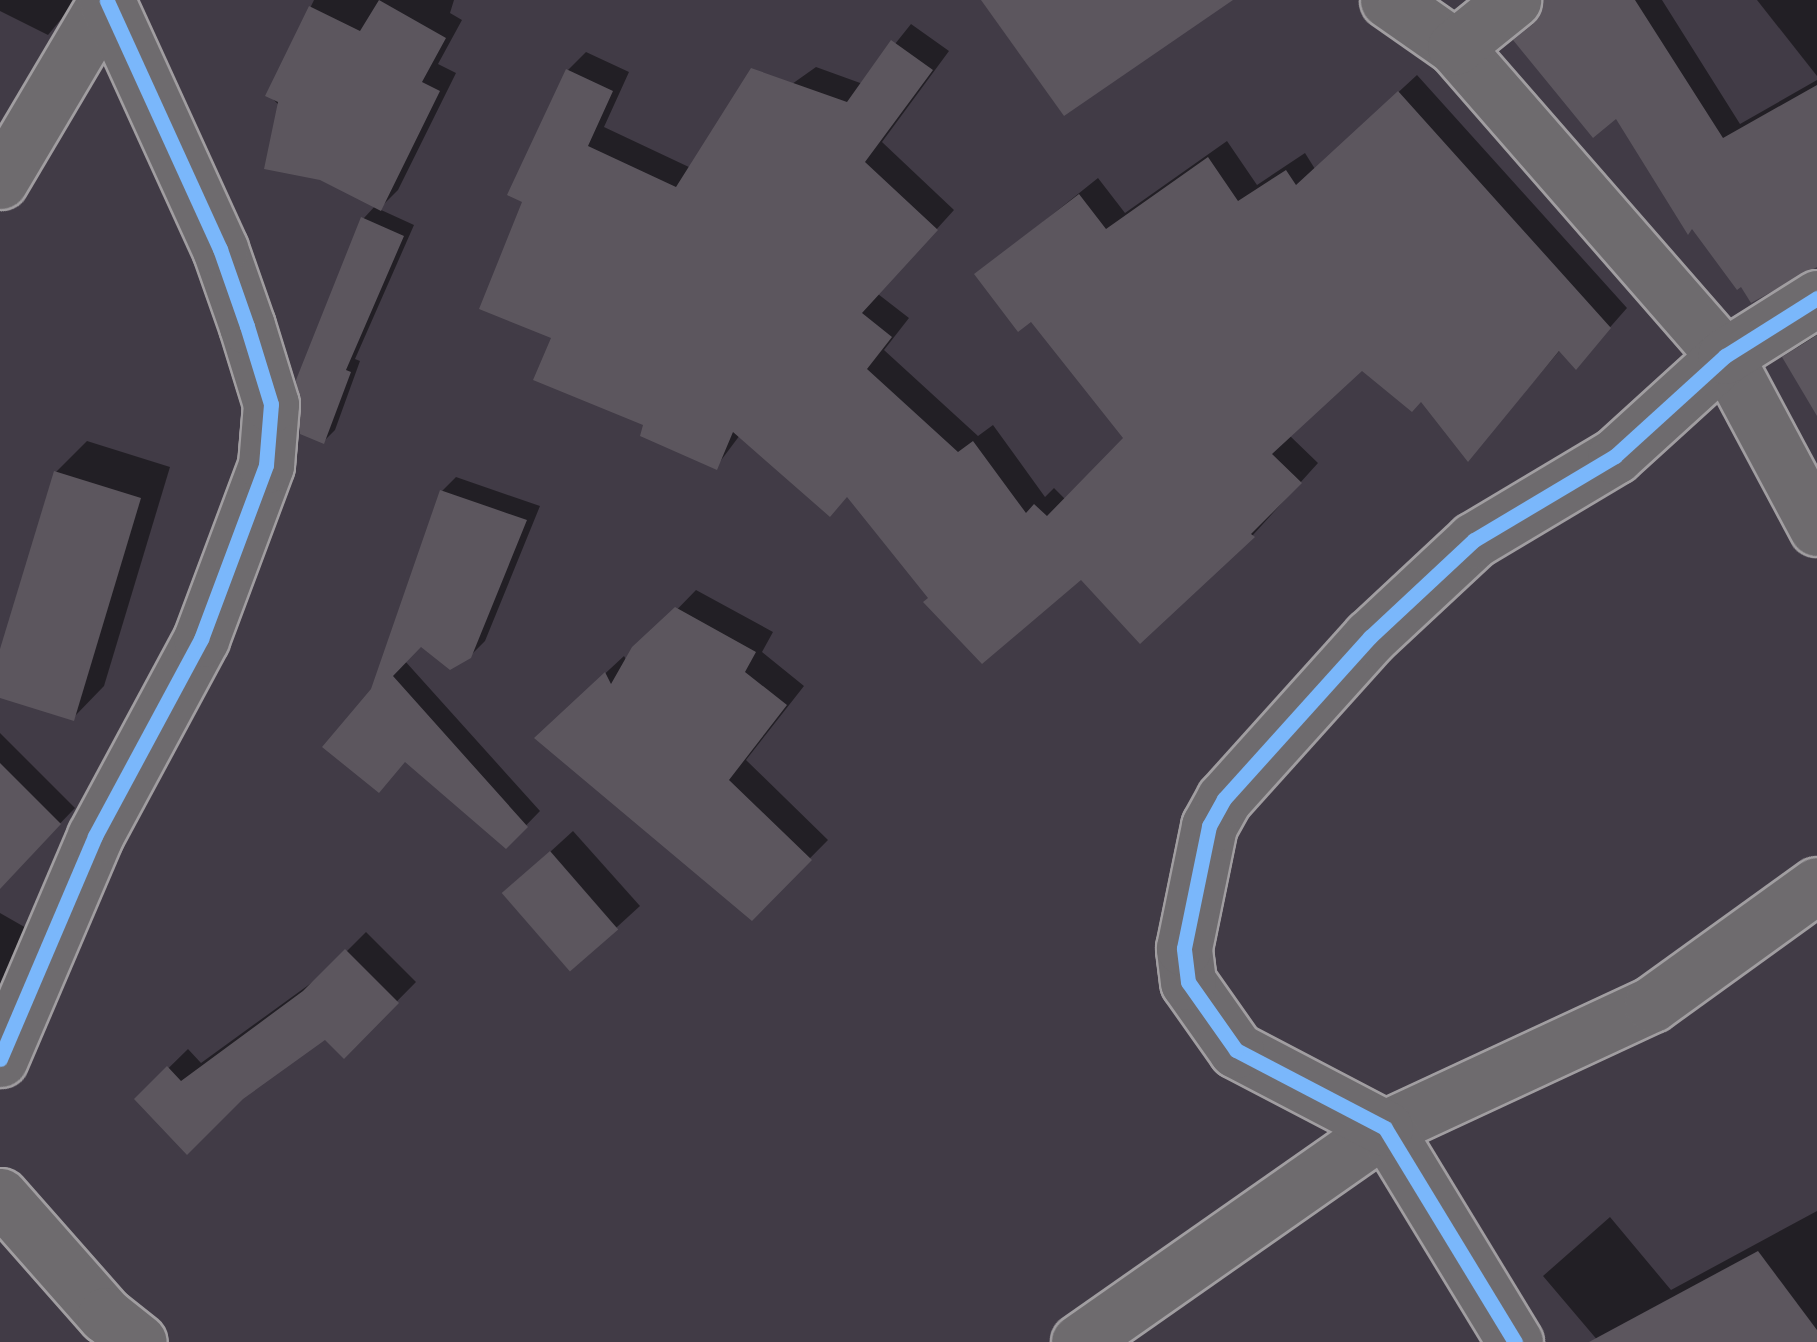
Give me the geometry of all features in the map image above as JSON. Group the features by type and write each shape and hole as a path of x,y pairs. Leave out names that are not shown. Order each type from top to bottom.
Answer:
{"street":[{"path":"1388,0 1455,47 1724,356 1817,528"},
{"path":"1455,47 1513,0"},
{"path":"0,182 107,1"},
{"path":"0,1059 95,836 201,639 266,465 271,404 247,326 220,249 107,1"},
{"path":"1515,1342 1385,1128 1236,1050 1188,982 1184,948 1208,826 1224,799 1370,637 1474,540 1616,456 1724,356 1817,298"},
{"path":"1079,1342 1385,1128 1652,1004 1817,885"},
{"path":"0,1196 106,1315 140,1342"}],"building":[{"path":"379,0 446,38 422,82 440,91 381,211 320,180 264,169 278,102 265,96 309,6 360,31"},
{"path":"981,0 1233,0 1064,116"},
{"path":"1543,0 1635,0 1723,138 1817,85 1817,267 1751,303 1741,287 1737,290 1692,229 1688,235 1616,119 1593,138 1513,40 1533,24"},
{"path":"891,40 933,70 865,162 938,230 862,313 892,337 867,369 958,452 973,441 1026,513 1034,504 1047,516 1123,438 1031,322 1018,332 974,274 1079,194 1106,229 1208,157 1238,201 1286,170 1296,185 1398,91 1611,328 1576,370 1559,351 1468,462 1421,402 1412,412 1362,371 1272,454 1302,483 1251,534 1255,537 1140,644 1081,580 982,664 923,602 928,598 847,497 830,517 733,432 717,470 640,436 643,425 533,380 551,338 479,309 522,202 507,195 566,69 613,91 588,146 676,187 751,68 847,102"},
{"path":"361,217 404,236 346,370 351,372 324,444 300,434 296,380"},
{"path":"1817,335 1817,416 1782,357"},
{"path":"54,471 141,498 74,721 0,698 0,649"},
{"path":"440,490 527,520 471,658 450,670 421,647 393,676 528,827 506,849 405,762 379,793 322,747 371,689"},
{"path":"675,607 756,652 745,672 787,705 729,780 812,860 752,921 534,738 605,672 611,684 632,647"},
{"path":"0,763 61,824 0,889"},
{"path":"550,851 618,929 570,971 502,893"},
{"path":"345,949 399,1003 344,1059 325,1040 243,1099 187,1155 134,1099 167,1066 181,1081 303,991"},
{"path":"1758,1251 1817,1330 1817,1342 1589,1342"}],"cycle path":[{"path":"0,1059 95,836 201,639 266,465 271,404 247,326 220,249 107,1"},
{"path":"1515,1342 1385,1128 1236,1050 1188,982 1184,948 1209,826 1224,799 1370,637 1474,540 1615,456 1725,356 1817,298"}]}
